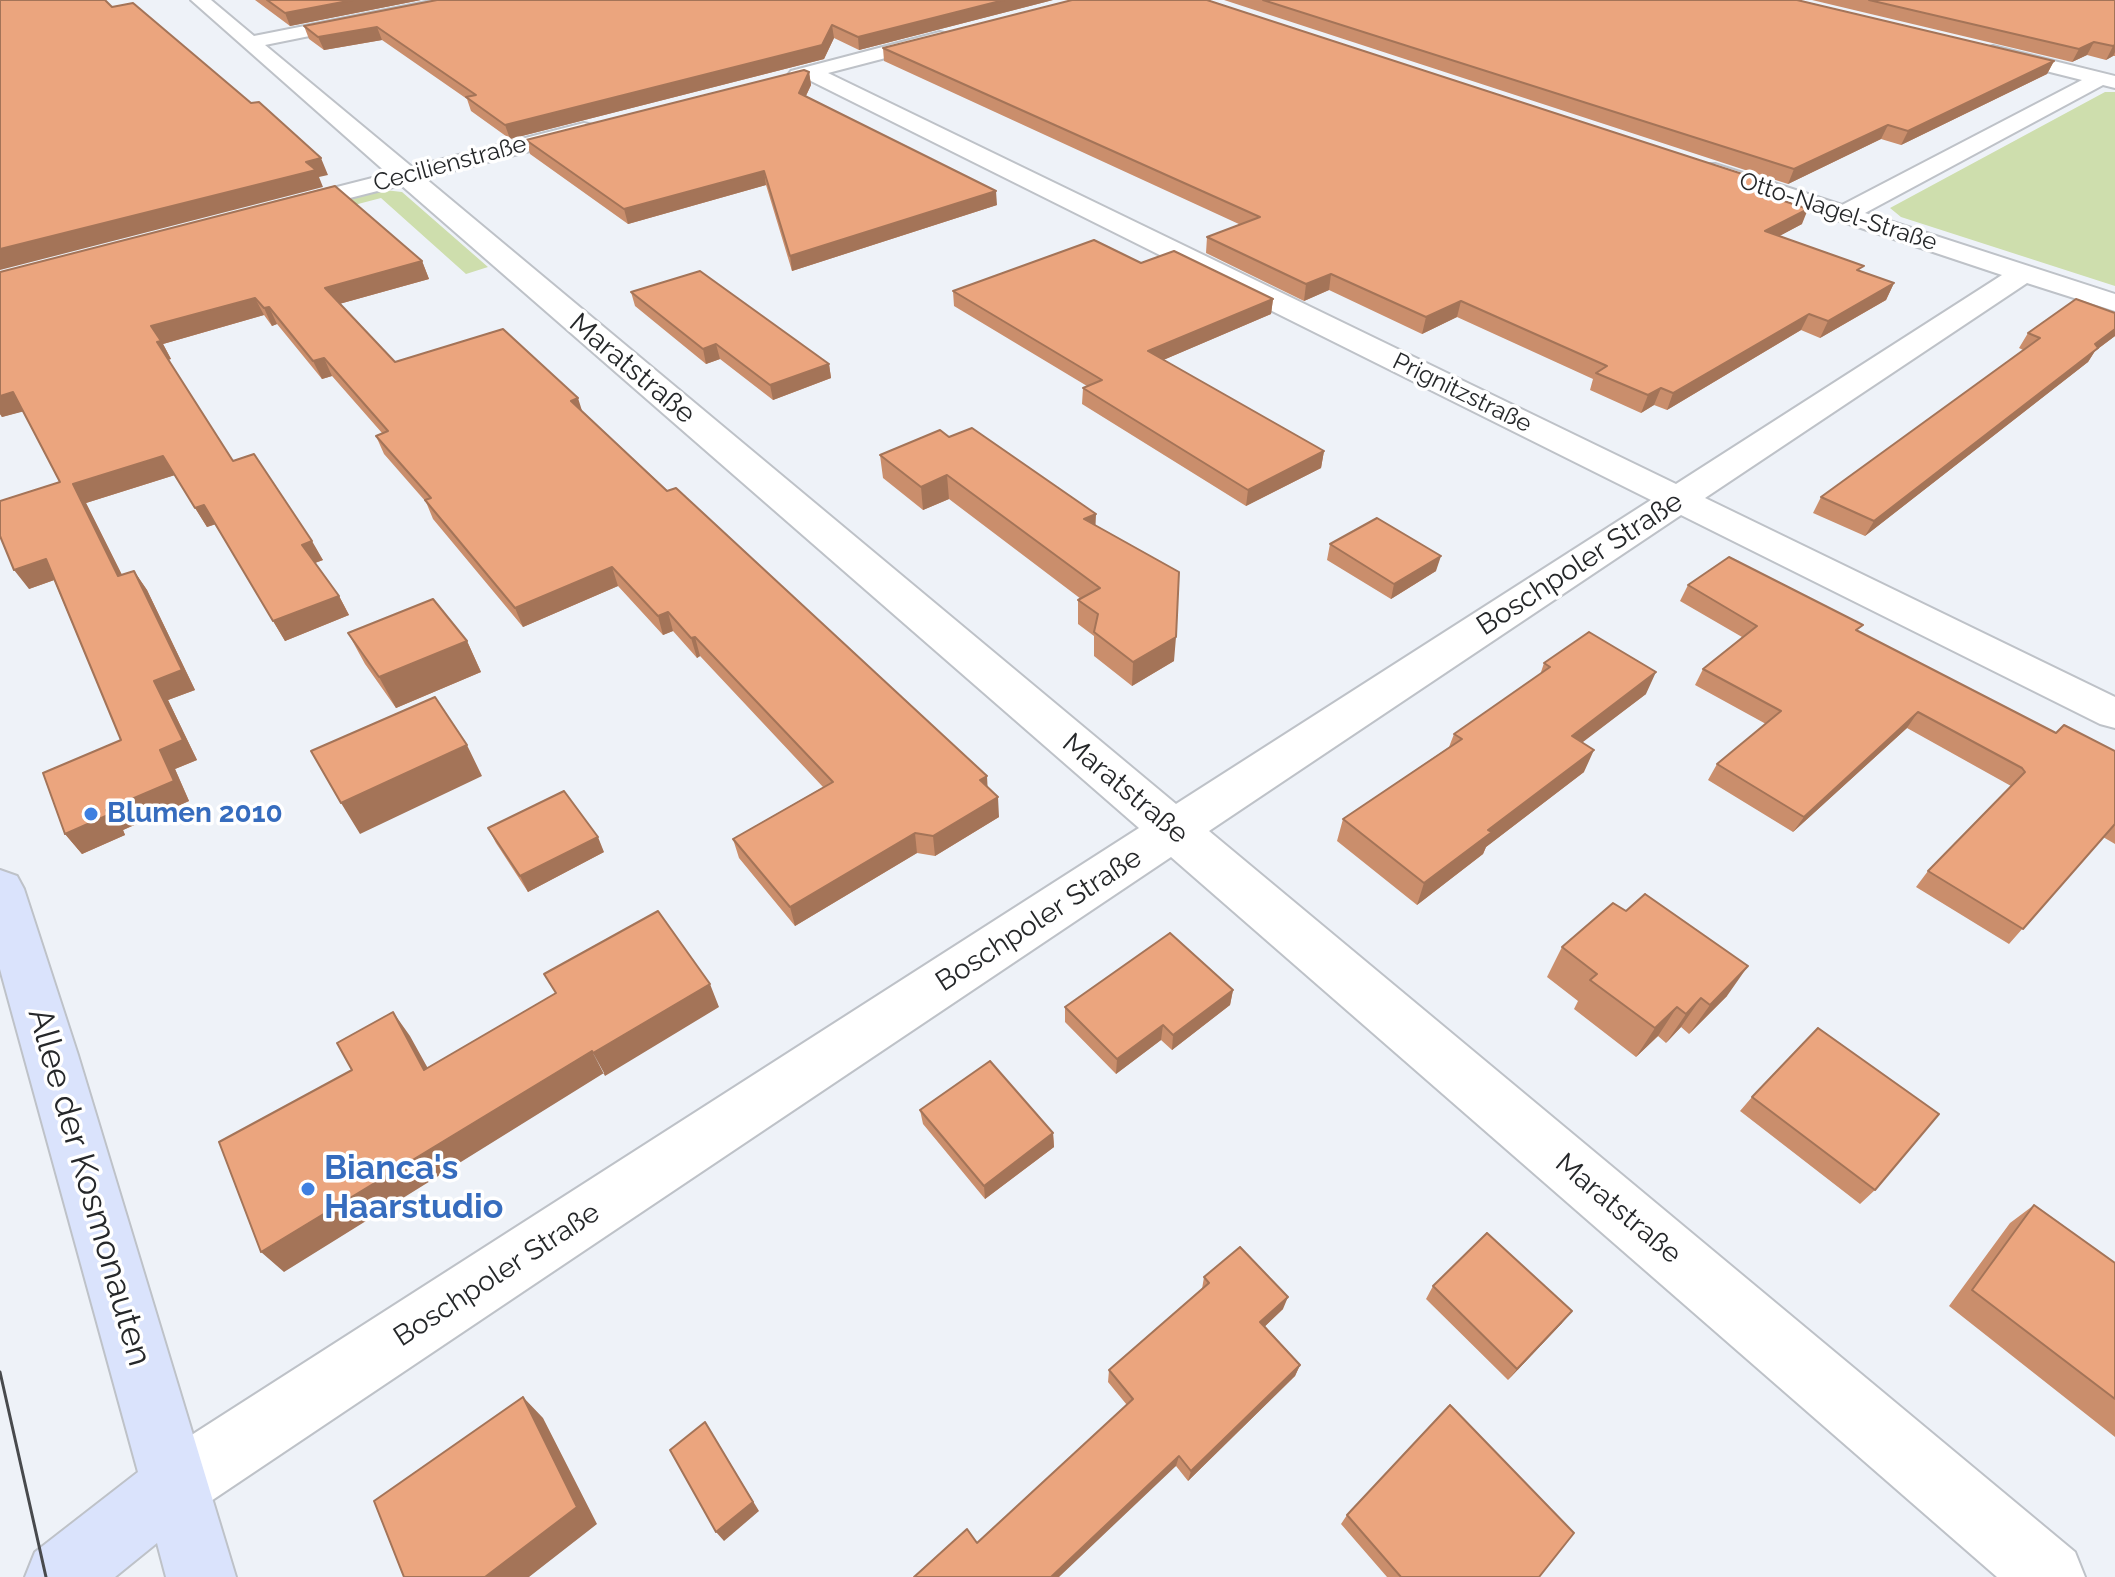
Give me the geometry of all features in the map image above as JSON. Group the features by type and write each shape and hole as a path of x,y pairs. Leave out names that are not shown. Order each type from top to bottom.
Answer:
{"main road":[{"name":"Allee der Kosmonauten","path":"0,889 52,1055 201,1577"},
{"path":"60,1577 175,1485"}],"street":[{"name":"Maratstraße","path":"200,0 2050,1577"},
{"path":"252,42 463,0"},
{"path":"776,80 960,33"},
{"path":"1969,46 2108,80"},
{"name":"Prignitzstraße","path":"809,72 2115,714"},
{"path":"1844,214 2108,80"},
{"name":"Cecilienstraße","path":"253,215 601,126"},
{"name":"Otto-Nagel-Straße","path":"1685,162 2115,303"},
{"name":"Boschpoler Straße","path":"175,1485 2022,274"}],"green space":[{"path":"2105,92 2115,92 2115,286 1901,217 1890,208"},
{"path":"376,189 402,192 488,267 466,274 381,198 52,284"}],"building":[{"path":"0,0 105,0 112,7 133,3 251,103 259,102 321,158 306,162 316,170 0,249"},
{"path":"267,0 353,0 285,13"},
{"path":"437,0 1004,0 858,37 832,25 822,45 505,125 466,97 476,95 377,27 318,37 304,26"},
{"path":"1072,0 1207,0 1767,182 1751,190 1808,209 1765,231 1864,266 1857,270 1894,283 1828,321 1809,314 1673,393 1661,388 1648,395 1596,373 1607,366 1461,301 1426,317 1331,274 1306,284 1207,237 1260,217 883,48"},
{"path":"1263,0 1797,0 2054,61 1908,131 1888,125 1794,169"},
{"path":"1869,0 2115,0 2115,45 2094,42 2079,49"},
{"path":"804,70 809,72 799,93 996,191 790,256 764,171 624,209 526,140"},
{"path":"335,186 422,261 325,288 395,362 503,329 578,398 571,401 667,491 676,488 987,776 980,780 998,797 933,836 915,833 790,907 733,839 833,782 695,637 691,638 668,612 658,616 612,567 515,608 425,500 431,498 376,436 388,431 324,358 313,361 269,307 264,308 255,298 151,326 161,341 157,342 233,461 254,454 312,541 302,545 339,596 273,621 204,505 195,508 163,456 73,484 118,576 134,571 182,670 154,681 183,740 160,750 174,781 106,810 108,815 65,834 43,773 121,740 46,559 14,570 0,536 0,501 60,482 13,392 0,396 0,272"},
{"path":"1094,240 1141,263 1174,251 1273,299 1148,351 1324,451 1248,490 1083,388 1102,380 953,291"},
{"path":"700,271 829,364 770,385 716,344 703,349 631,292"},
{"path":"2076,299 2115,313 2115,329 2095,344 2098,348 1874,521 1821,497 2040,338 2028,333"},
{"path":"972,428 1096,514 1084,519 1179,572 1176,637 1133,662 1094,632 1098,614 1078,600 1100,588 947,475 921,487 880,455 940,430 949,437"},
{"path":"1377,518 1441,556 1394,584 1330,544"},
{"path":"1729,557 1863,625 1856,630 2056,733 2064,725 2115,751 2115,824 2023,929 1928,871 2025,772 2022,768 1918,712 1804,817 1717,764 1781,711 1703,669 1757,626 1688,585"},
{"path":"433,599 467,641 379,677 348,633"},
{"path":"1589,632 1656,672 1572,736 1594,750 1488,830 1492,832 1424,883 1343,819 1462,739 1454,734 1550,667 1544,663"},
{"path":"435,697 467,745 341,803 311,751"},
{"path":"564,791 598,837 520,876 488,828"},
{"path":"1645,894 1748,966 1710,1005 1701,998 1686,1014 1677,1007 1655,1028 1590,980 1597,974 1562,947 1613,903 1626,911"},
{"path":"658,911 710,984 592,1051 261,1252 219,1142 352,1070 337,1043 393,1012 424,1070 556,993 544,974"},
{"path":"1170,933 1233,990 1173,1035 1163,1025 1117,1059 1065,1007"},
{"path":"1818,1028 1939,1114 1875,1190 1752,1097"},
{"path":"990,1061 1053,1133 984,1186 920,1110"},
{"path":"2034,1205 2115,1263 2115,1399 1972,1290"},
{"path":"1487,1233 1572,1311 1517,1369 1433,1286"},
{"path":"1240,1247 1288,1297 1260,1322 1300,1365 1191,1471 1179,1456 1051,1577 914,1577 967,1529 977,1543 1133,1399 1109,1370 1209,1283 1204,1277"},
{"path":"523,1397 577,1507 485,1577 404,1577 374,1501"},
{"path":"1450,1405 1574,1533 1539,1577 1401,1577 1347,1515"},
{"path":"705,1422 753,1502 716,1532 670,1450"}],"tram line":[{"path":"0,1372 46,1577"}],"place":[{"name":"Blumen 2010","path":"91,814"},
{"name":"Bianca's Haarstudio","path":"308,1189"}]}
